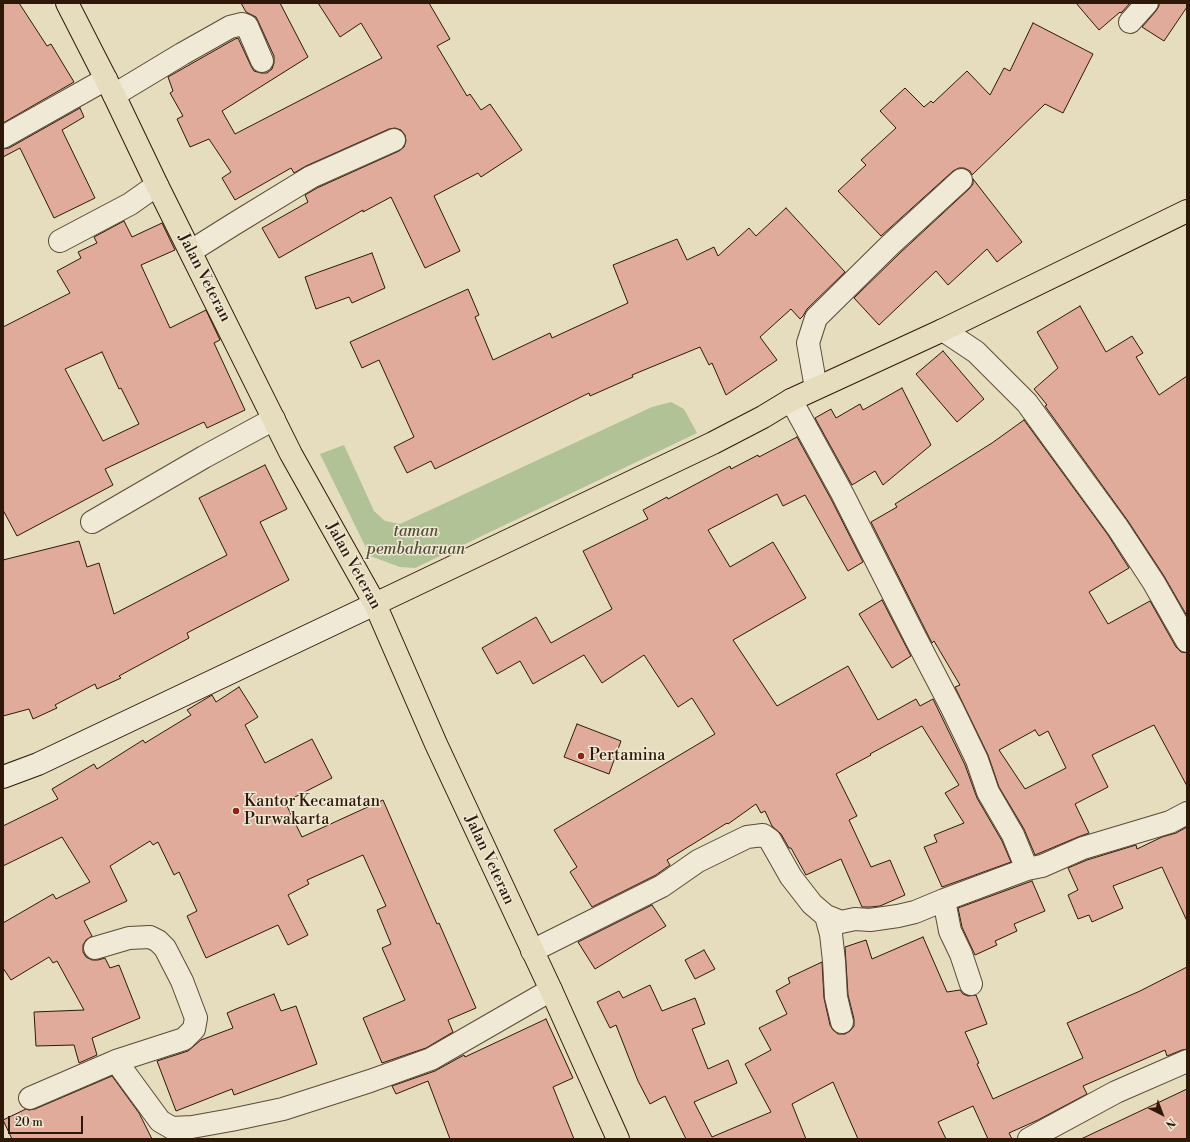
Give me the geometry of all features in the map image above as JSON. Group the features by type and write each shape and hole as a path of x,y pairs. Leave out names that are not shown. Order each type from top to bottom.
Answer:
{"highway":[{"name":"Jalan Veteran","path":"66,3 110,87 274,419 375,604 436,744 551,990 618,1139"},
{"path":"375,604 713,443 763,417 791,400 943,330 1187,211"}],"street":[{"path":"1130,22 1147,3"},
{"path":"3,137 182,54 230,27 242,24 247,26 262,62"},
{"path":"191,251 311,178 394,140"},
{"path":"816,388 808,343 816,318 890,245 960,180"},
{"path":"60,241 130,204 157,184"},
{"path":"943,330 976,352 1027,403 1118,528 1154,583 1187,641"},
{"path":"791,400 842,493 952,708 977,760 988,792 1013,835 1027,869"},
{"path":"92,522 204,457 274,419"},
{"path":"3,777 38,764 375,604"},
{"path":"532,951 662,886 698,861 747,837 763,835 770,840 791,877 812,904 826,916 841,922 855,918 870,920 915,912 1027,869 1042,866 1083,848 1170,822 1187,813"},
{"path":"944,900 950,931 961,954 971,984"},
{"path":"826,916 831,934 836,997 842,1022"},
{"path":"30,1098 116,1061 184,1039 194,1029 196,1018 182,981 165,948 158,941 150,937 129,938 95,948"},
{"path":"116,1061 160,1121 184,1133 192,1127 283,1109 370,1081 431,1059 551,990"},
{"path":"1029,1139 1116,1092 1187,1061"}],"green space":[{"name":"taman pembaharuan","path":"671,402 684,409 697,433 415,568 400,567 370,556 320,454 344,445 374,511 385,521 400,524 652,407"}],"building":[{"path":"3,3 19,3 47,46 51,44 74,82 3,123"},
{"path":"241,3 280,3 308,57 222,111 235,134 382,58 361,23 340,37 318,3 429,3 450,39 437,46 467,96 470,94 481,110 490,104 522,150 481,177 478,173 434,196 460,251 425,268 391,197 363,212 363,210 279,258 262,228 308,202 305,195 317,188 399,151 404,147 406,141 405,135 401,130 395,128 389,129 306,166 294,173 291,168 235,200 222,178 231,172 209,139 190,147 177,119 183,116 170,93 173,91 168,77 238,38 254,71 267,73 272,69 274,56 258,21 256,17 246,12"},
{"path":"1076,3 1130,3 1121,13 1120,12 1099,30"},
{"path":"1159,3 1187,3 1187,7 1164,41 1142,27 1156,11"},
{"path":"1033,23 1093,54 1063,113 1045,104 972,175 970,171 964,168 959,168 953,171 881,236 838,191 866,165 861,160 896,128 880,111 905,88 924,107 931,101 933,103 967,71 990,95 1004,68 1010,71"},
{"path":"80,108 84,117 62,130 95,198 54,218 20,148 3,157 3,149 9,148"},
{"path":"973,179 1022,242 997,262 987,249 948,285 936,271 879,325 854,298 969,189 973,184"},
{"path":"786,208 845,272 807,309 800,319 791,309 760,337 777,360 726,395 712,363 709,365 700,347 632,375 633,377 590,396 589,393 435,469 431,461 407,473 394,447 414,437 379,360 362,368 350,342 468,289 479,315 475,317 493,360 550,333 552,338 628,303 613,265 677,239 687,260 714,247 718,256 749,228 756,236"},
{"path":"124,221 132,237 162,223 175,250 141,265 170,328 206,310 220,340 214,343 245,410 207,428 204,422 105,469 113,485 17,536 3,510 3,327 70,293 57,271 81,258 78,252 97,243 94,237","holes":["102,352 119,389 121,388 139,424 103,441 65,369"]},
{"path":"372,253 385,288 352,303 349,297 316,309 305,277"},
{"path":"1080,306 1106,352 1132,336 1143,353 1136,357 1159,395 1187,376 1187,616 1164,576 1128,521 1045,406 1047,405 1034,389 1058,368 1037,332"},
{"path":"943,351 984,399 957,422 916,374"},
{"path":"902,388 931,445 883,485 875,471 852,485 815,418 831,409 836,418 860,404 863,410"},
{"path":"1024,420 1108,535 1129,568 1089,592 1108,624 1150,601 1176,647 1181,652 1187,653 1187,786 1154,725 1092,755 1108,787 1075,804 1089,833 1035,855 1024,829 999,787 988,755 955,687 960,685 934,641 932,643 871,522 897,507 895,504 992,443","holes":["1035,730 1039,736 1048,731 1066,768 1025,789 999,750"]},
{"path":"797,437 863,562 848,571 805,495 783,506 777,494 708,530 730,567 773,542 806,598 733,640 777,706 848,666 878,720 916,699 920,706 933,699 965,765 977,798 1002,841 1011,862 942,887 924,847 937,842 934,835 964,823 945,793 959,785 922,726 836,774 857,816 849,820 871,867 890,860 905,895 880,906 862,907 841,859 806,875 791,848 789,848 781,834 772,826 765,811 761,813 756,804 728,824 727,823 667,860 670,865 656,875 592,907 570,872 577,867 554,830 715,734 692,698 678,707 644,655 602,683 584,655 533,684 520,661 497,674 482,648 536,617 551,643 612,609 583,551 648,519 643,510 667,497 668,499 730,466 731,469 758,455 759,457"},
{"path":"265,465 287,509 260,522 289,580 187,633 189,638 119,676 121,678 97,689 95,684 55,705 57,708 33,719 29,709 3,716 3,560 79,541 87,567 99,563 114,614 227,555 199,498"},
{"path":"882,600 911,656 892,668 859,614"},
{"path":"239,687 258,717 245,725 265,763 312,739 332,778 285,802 302,837 383,800 437,924 439,923 476,1008 448,1020 453,1032 426,1048 382,1063 363,1018 405,1000 382,948 391,944 377,910 386,906 363,855 307,880 309,884 288,895 308,935 288,945 278,925 206,958 187,916 197,911 179,872 174,875 158,842 153,845 150,841 110,866 127,901 84,921 92,936 86,940 83,945 83,952 86,957 92,960 105,958 110,968 119,965 140,1018 92,1038 97,1055 79,1063 74,1045 36,1046 34,1012 84,1010 57,961 53,963 49,957 11,980 3,968 3,923 53,894 56,899 90,882 62,837 3,866 3,826 58,799 52,789 94,764 97,769 143,740 145,743 191,715 187,710 212,695 216,702"},
{"path":"577,724 621,741 609,774 564,757"},
{"path":"1187,827 1187,921 1162,867 1113,886 1123,908 1092,922 1089,915 1078,919 1068,895 1078,890 1068,868 1087,860 1136,845 1137,849"},
{"path":"1032,881 1045,911 1014,924 1017,931 995,941 997,945 975,955 962,927 958,908"},
{"path":"652,905 666,926 595,969 578,942"},
{"path":"923,937 947,992 960,990 963,994 968,996 976,995 987,1024 965,1032 979,1063 977,1064 993,1099 1083,1058 1067,1023 1140,991 1187,967 1187,1049 1167,1056 1165,1050 1083,1086 1087,1094 1038,1120 1009,1133 1012,1139 988,1139 973,1106 938,1122 946,1139 858,1139 833,1082 792,1104 806,1139 686,1139 665,1096 650,1104 638,1081 616,1025 610,1028 597,1002 619,991 623,998 650,985 662,1011 695,998 705,1024 692,1029 708,1069 728,1060 737,1083 694,1102 712,1137 771,1112 745,1064 771,1050 759,1028 787,1014 776,991 790,983 788,978 822,962 824,998 830,1025 838,1034 845,1034 854,1026 854,1019 848,995 845,947 866,940 872,959"},
{"path":"704,950 715,969 695,979 685,960"},
{"path":"274,994 281,1011 296,1006 317,1064 234,1095 232,1089 176,1111 157,1061 188,1051 201,1040 233,1028 227,1013"},
{"path":"546,1019 573,1078 553,1087 574,1139 450,1139 428,1081 396,1094 392,1086 435,1071 464,1055 465,1057"},
{"path":"112,1076 139,1113 152,1139 12,1139 3,1120 26,1109 35,1109"},
{"path":"1187,1089 1187,1139 1081,1139"}],"place":[{"name":"Pertamina","path":"581,756"},
{"name":"Kantor Kecamatan Purwakarta","path":"236,811"}]}
